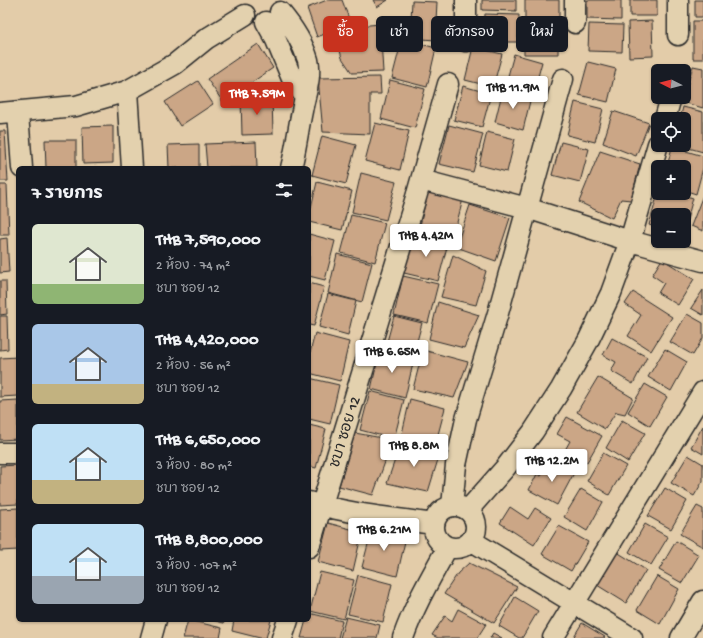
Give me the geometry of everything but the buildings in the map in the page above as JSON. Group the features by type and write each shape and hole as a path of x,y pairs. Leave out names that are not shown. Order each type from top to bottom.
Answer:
{"street":[{"path":"466,0 466,16"},
{"path":"575,23 576,0"},
{"path":"678,0 678,35"},
{"path":"22,166 9,113 76,106 127,91 175,64 242,7 251,19 258,22 277,11 293,28 307,59 310,74 296,147 291,166"},
{"path":"460,508 456,465 466,419 563,79"},
{"name":"ชบา ซอย 12","path":"311,533 315,504 421,180 448,84"},
{"path":"127,91 132,166"},
{"path":"460,508 501,473 528,438 561,389 588,341 611,293 630,241 656,152"},
{"path":"421,180 527,208 630,241 703,261"},
{"path":"552,638 703,392"},
{"path":"0,453 16,453"},
{"path":"315,504 434,524"},
{"path":"460,508 474,517 477,525 476,533 472,541 465,547 456,549 447,548 439,542 435,534 434,524 437,516 444,509 460,508"},
{"path":"472,541 632,638"},
{"path":"403,638 408,623 424,590 447,548"},
{"path":"681,638 703,601"},
{"path":"151,638 155,622"},
{"path":"282,638 287,622"}]}
